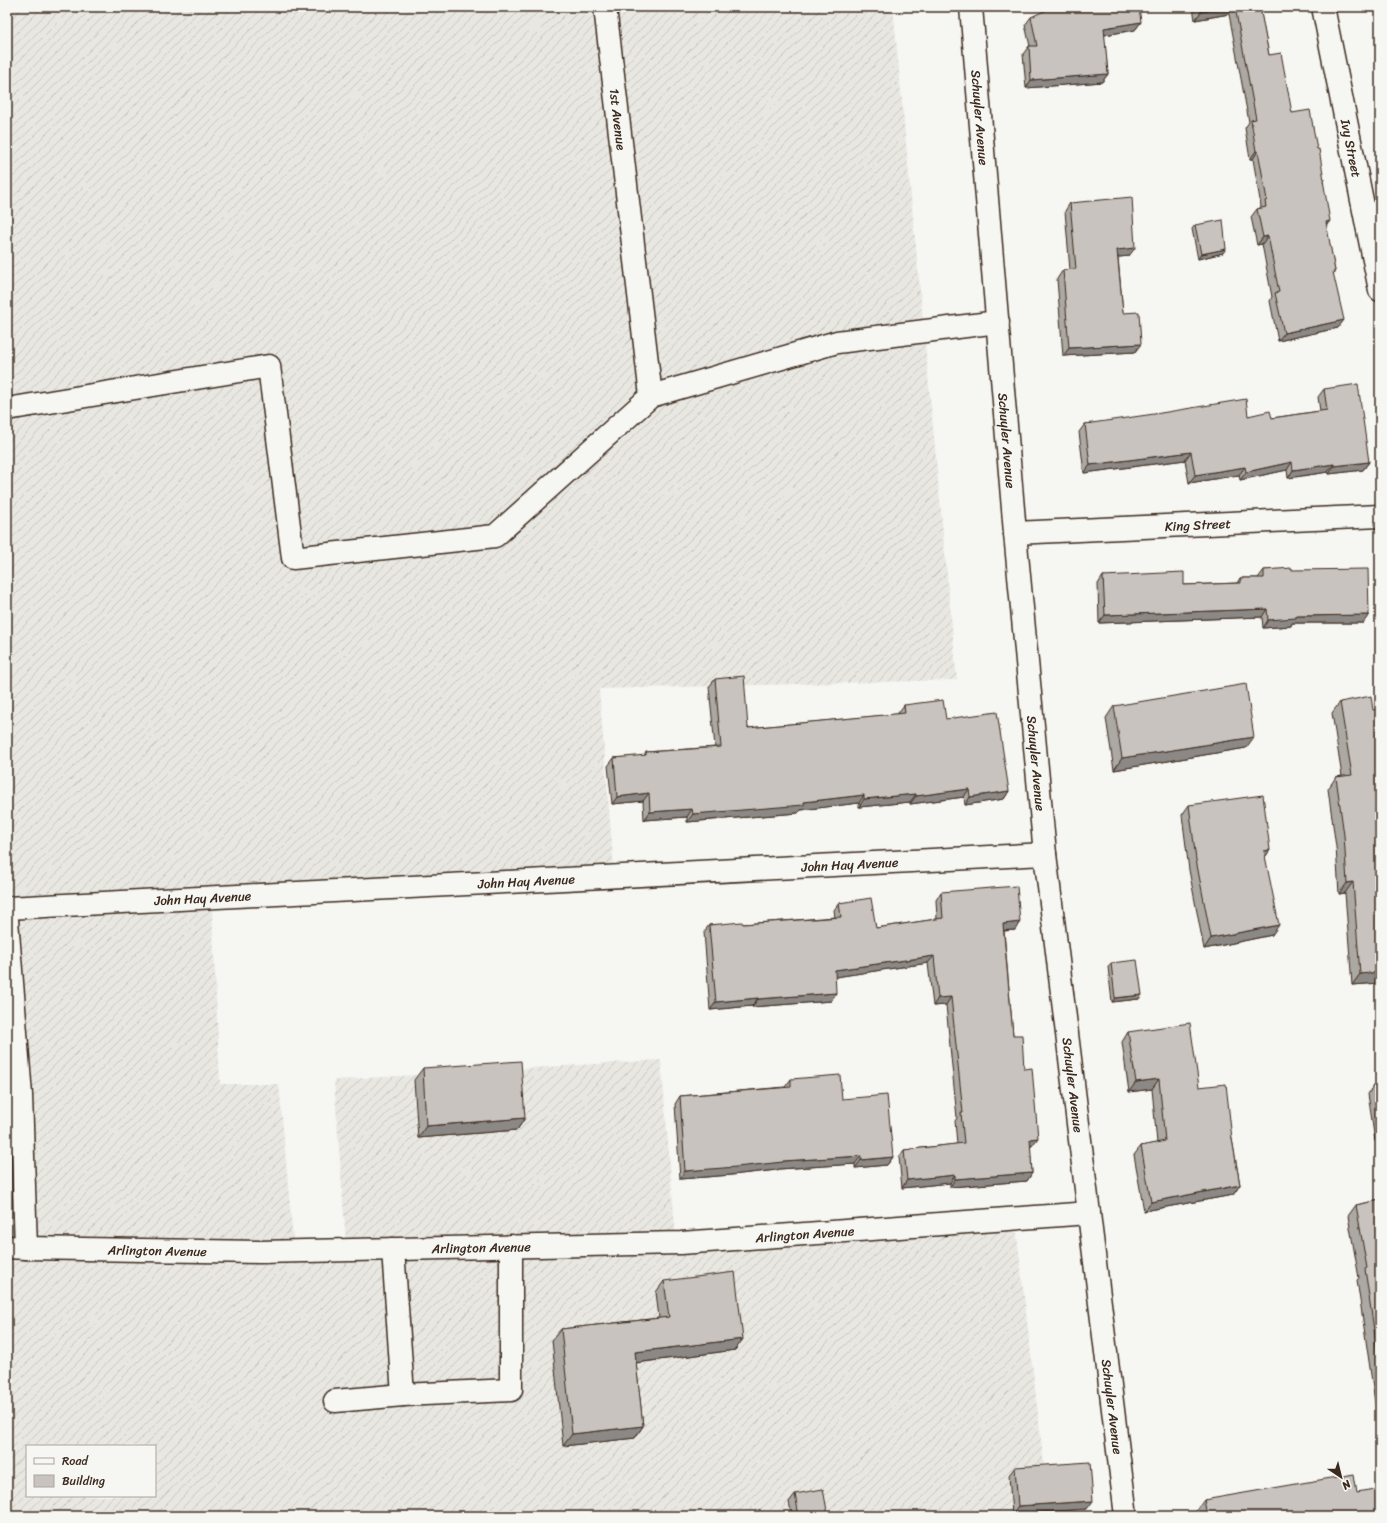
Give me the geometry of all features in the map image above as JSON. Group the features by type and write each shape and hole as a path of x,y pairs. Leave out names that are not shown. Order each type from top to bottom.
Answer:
{"street":[{"name":"1st Avenue","path":"605,7 651,396"},
{"name":"Schuyler Avenue","path":"970,7 1015,533 1045,854 1126,1516"},
{"name":"Ivy Street","path":"1323,7 1380,290"},
{"path":"7,409 268,366 293,558 495,536 651,396 837,342 998,322"},
{"name":"King Street","path":"1015,533 1380,516"},
{"name":"John Hay Avenue","path":"7,908 1045,854"},
{"name":"Arlington Avenue","path":"7,920 21,1095 16,1248 259,1252 681,1243 1089,1214"},
{"path":"335,1401 403,1395 511,1390 511,1246"},
{"path":"393,1250 403,1395"}],"shaded area":[{"path":"7,7 893,7 957,680 599,689 615,882 212,909 220,1084 279,1084 294,1251 347,1256 334,1080 661,1060 676,1238 1015,1219 1050,1516 7,1516"}],"building":[{"path":"1053,7 1139,7 1141,22 1104,28 1108,74 1031,80 1029,46 1037,46 1031,17"},
{"path":"1200,7 1229,7 1201,12"},
{"path":"1235,7 1260,7 1269,55 1281,53 1292,113 1310,110 1317,149 1319,149 1330,221 1326,222 1335,271 1333,272 1344,320 1284,333 1275,293 1279,292 1268,236 1263,237 1257,209 1266,207 1265,201 1267,200 1258,151 1256,151 1251,120 1256,119"},
{"path":"1132,197 1135,248 1117,250 1123,313 1139,312 1141,344 1069,348 1063,270 1076,269 1070,203"},
{"path":"1223,220 1226,249 1201,254 1195,225"},
{"path":"1358,384 1369,462 1334,466 1334,464 1293,470 1292,462 1246,472 1245,467 1195,475 1191,452 1090,465 1085,424 1246,399 1248,416 1270,411 1272,418 1327,410 1324,389"},
{"path":"1292,568 1292,570 1368,569 1369,615 1296,616 1296,618 1268,620 1267,609 1105,615 1103,576 1184,572 1184,585 1241,583 1240,578 1264,578 1264,570"},
{"path":"744,676 748,728 905,713 904,705 943,700 946,719 997,712 1009,791 970,797 969,789 916,796 916,794 864,799 864,795 804,802 804,805 693,814 692,809 650,812 649,793 617,797 614,758 646,755 646,752 721,747 715,679"},
{"path":"1246,684 1254,737 1122,758 1114,706"},
{"path":"1371,696 1373,710 1380,709 1380,972 1360,974 1353,882 1347,883 1344,835 1336,777 1352,775 1340,702"},
{"path":"1263,795 1270,850 1264,851 1279,925 1211,938 1196,860 1189,805"},
{"path":"1017,886 1020,922 1003,924 1013,1035 1022,1035 1024,1069 1032,1068 1038,1138 1030,1139 1032,1173 955,1179 955,1175 907,1180 904,1150 964,1143 961,1113 963,1113 951,997 938,998 934,956 835,970 836,993 716,1002 709,925 841,917 839,903 871,898 876,928 943,918 941,892"},
{"path":"1137,960 1142,995 1115,998 1111,963"},
{"path":"1190,1023 1199,1087 1226,1084 1232,1139 1240,1185 1151,1202 1141,1146 1165,1141 1159,1079 1136,1082 1128,1032"},
{"path":"521,1061 525,1118 426,1126 423,1068"},
{"path":"840,1075 842,1099 887,1095 893,1157 861,1160 861,1156 783,1161 685,1171 680,1096 791,1087 791,1079"},
{"path":"1380,1082 1380,1109 1376,1083"},
{"path":"1380,1200 1380,1371 1365,1269 1367,1268 1356,1205"},
{"path":"735,1272 743,1339 635,1352 643,1426 572,1434 561,1329 669,1317 664,1281"},
{"path":"1090,1462 1093,1501 1018,1506 1015,1467"},
{"path":"1354,1474 1357,1493 1380,1489 1380,1516 1207,1516 1204,1500"},
{"path":"823,1489 828,1516 799,1516 795,1494"}]}
